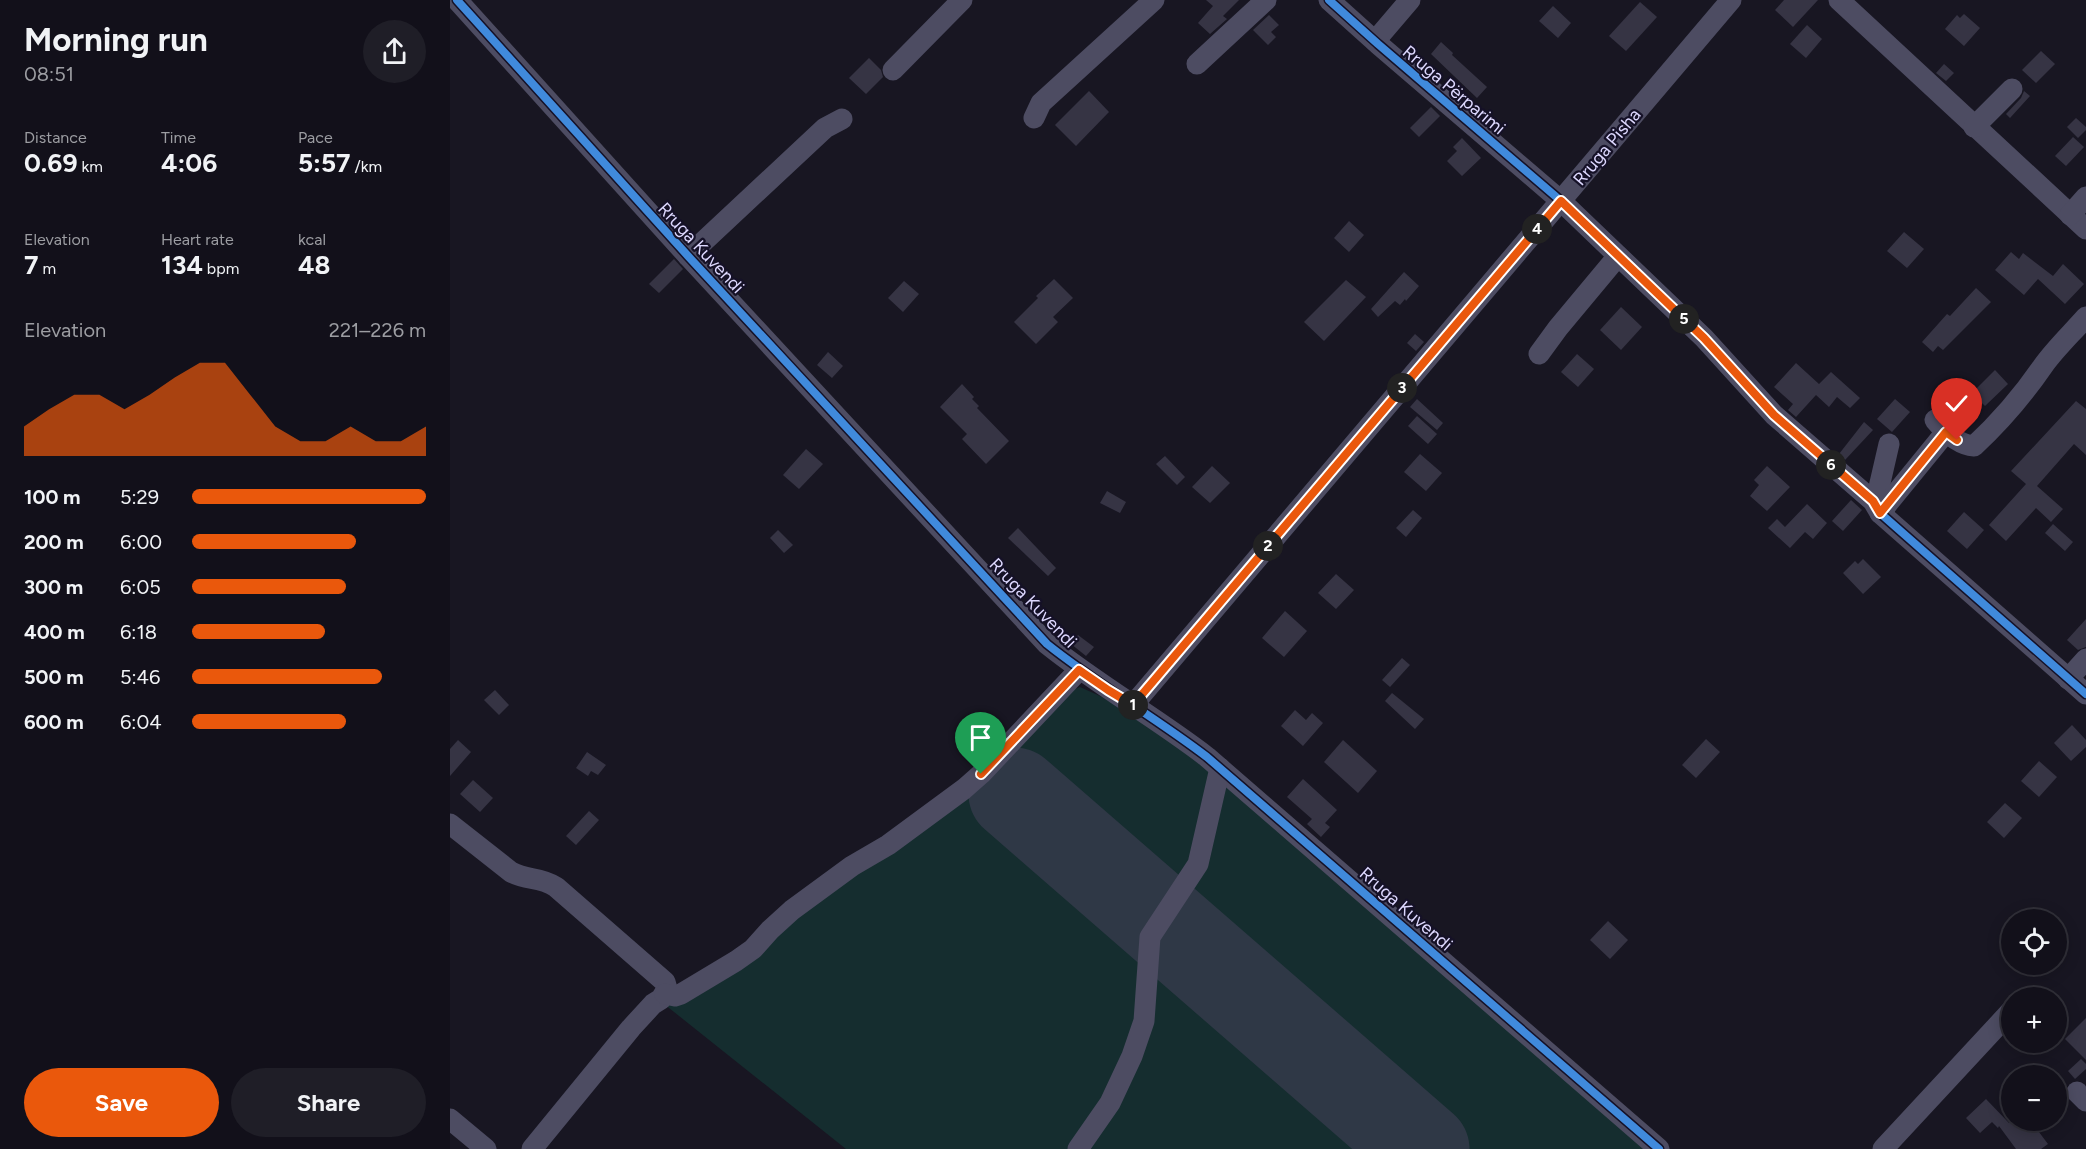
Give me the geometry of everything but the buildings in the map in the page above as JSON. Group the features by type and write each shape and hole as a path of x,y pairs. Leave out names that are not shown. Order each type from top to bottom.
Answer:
{"street":[{"name":"Rruga Kuvendi","path":"457,0 688,256 1047,644 1079,670 1177,734 1221,768 1659,1149"},
{"path":"893,70 962,0"},
{"path":"1034,118 1041,103 1154,0"},
{"path":"1197,64 1266,0"},
{"name":"Rruga Përparimi","path":"1329,0 1561,201 1704,338 1774,415 1873,501 2086,694"},
{"path":"1375,41 1410,0"},
{"name":"Rruga Pisha","path":"1133,705 1731,0"},
{"path":"1839,0 2086,229"},
{"path":"1974,127 2012,89"},
{"path":"688,256 825,128 842,119"},
{"path":"2070,215 2086,197"},
{"path":"1539,354 1618,256"},
{"path":"1883,511 1941,426 1966,446 1974,447 2007,412 2086,317"},
{"path":"1883,511 1877,496 1888,444"},
{"path":"2068,679 2086,659"},
{"path":"664,994 675,996 681,994 736,962 753,949 792,910 852,866 888,845 964,789 981,774 1079,670"},
{"path":"1078,1149 1110,1102 1132,1056 1144,1021 1150,937 1198,864 1221,768"},
{"path":"450,824 520,877 546,880 556,887 614,935 665,982 667,989 631,1028 532,1149"},
{"path":"1883,1149 2001,1022"},
{"path":"450,1119 486,1149"}],"green space":[{"path":"1080,687 1102,697 1176,743 1650,1149 846,1149 664,1004 713,982 1067,692"}],"runway":[{"path":"1015,794 1423,1149"}],"cycle path":[{"path":"457,0 688,256 1047,644 1207,757 1659,1149"},
{"path":"1329,0 1561,201 1704,338 1774,415 1873,501 1880,513 2086,694"}],"route":[{"path":"981,774 1079,670 1133,705 1561,201 1704,338 1774,415 1873,501 1880,513 1946,432 1957,440"}]}
